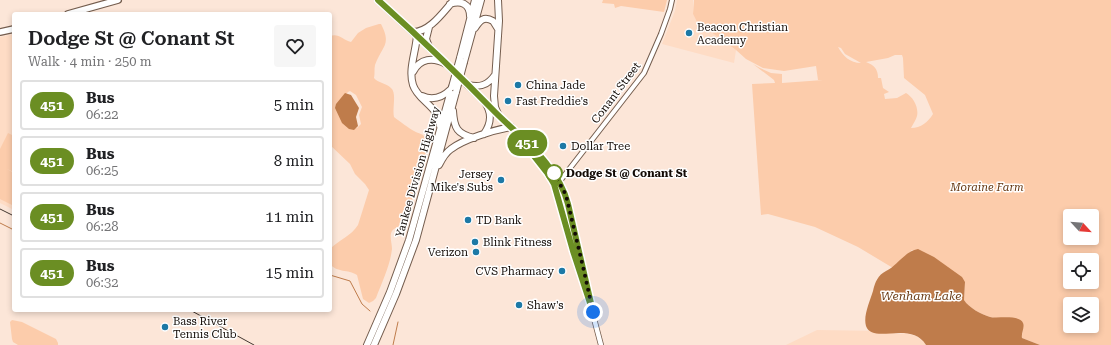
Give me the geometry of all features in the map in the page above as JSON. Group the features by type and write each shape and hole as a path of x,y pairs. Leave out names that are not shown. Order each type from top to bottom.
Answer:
{"highway":[{"path":"75,12 118,0"},
{"path":"378,0 484,101 490,110 491,118 489,126 484,134"},
{"path":"415,34 429,26 454,0"},
{"name":"Yankee Division Highway","path":"367,345 385,305 407,246 437,142 454,90 475,0"},
{"name":"Yankee Division Highway","path":"462,60 471,36 481,0"},
{"path":"498,0 499,16 494,102 499,116"},
{"path":"449,5 457,1 464,2 470,10 470,19"},
{"path":"471,36 478,23 487,18 493,20 498,30"},
{"path":"429,26 426,34 429,47"},
{"path":"0,32 12,29"},
{"path":"415,34 412,75 414,89 435,111 439,118 440,125 437,142"},
{"path":"412,75 416,67 423,61 432,59 446,64"},
{"path":"468,85 483,85 490,82 495,75"},
{"path":"420,96 437,98 454,90"},
{"name":"Yankee Division Highway","path":"374,345 411,254 432,185 453,104 454,90"},
{"path":"453,104 454,122 457,130 474,138"},
{"path":"432,185 440,162 446,153 456,146 484,134 511,127"}],"main road":[{"path":"484,101 538,154 560,181 566,195 601,345"},
{"path":"511,127 548,174 554,184 573,251 593,312"}],"street":[{"name":"Conant Street","path":"554,184 560,181 644,72 661,34 672,0"}],"shaded area":[{"name":"Beacon Christian Academy","path":"677,0 693,0 693,14 697,22 736,50 734,63 662,44 675,11"},
{"path":"12,34 12,209 0,203 0,37"},
{"path":"817,330 882,331 898,334 905,333 916,336 925,343 925,345 786,345"}],"green space":[{"path":"603,0 667,0 664,12 621,6 615,8 614,4 602,3"},
{"name":"Moraine Farm","path":"694,0 1111,0 1111,345 1040,345 1022,338 1023,324 1018,321 1011,318 990,317 972,308 964,300 965,282 912,250 893,268 858,247 815,227 768,214 761,215 752,84 775,83 774,80 753,64 771,73 782,74 782,83 823,80 818,80 816,66 784,71 763,68 746,59 697,22 693,14","holes":["838,47 841,48 845,54 861,63 850,60","895,55 902,55 904,78 925,95 933,114 929,120 921,126 915,128 911,128 917,116 916,106 911,97 906,93 897,98 885,99 884,94 889,92 883,88 881,78 878,78 875,68 866,62 888,58"]},
{"path":"381,24 386,41 375,65 374,78 389,86 393,90 394,117 412,130 424,136 428,144 423,169 412,201 410,214 406,224 395,228 391,233 392,249 388,268 376,298 369,303 363,299 357,275 336,269 332,266 332,248 352,232 358,225 369,190 355,174 350,164 332,147 332,35 336,35 351,42 358,33 366,28","holes":["350,91 356,95 362,107 359,115 361,124 357,128 352,127 339,102"]},
{"path":"8,133 12,135 12,171 7,169 12,172 12,205 0,199 0,149"},
{"path":"12,320 22,322 56,339 58,345 18,345 13,342 12,339 10,322"}],"water":[{"path":"345,93 351,95 359,108 356,117 358,126 354,130 349,129 342,123 335,108 336,104"},
{"name":"Wenham Lake","path":"918,249 934,257 962,277 965,282 964,300 972,308 990,317 1013,318 1021,320 1023,323 1022,338 1040,345 926,345 919,338 911,334 884,334 870,331 866,326 865,318 877,279 913,250"}],"waterway":[{"path":"0,223 12,229"},
{"path":"332,276 350,281 362,304 370,311"},
{"path":"393,345 398,322"}],"railway":[{"path":"0,209 12,215"},
{"path":"194,312 254,345"}],"bus line":[{"name":"451","path":"378,0 414,32 511,127 538,154 557,177 566,195 593,312 573,251 554,184 548,174 515,132"}],"place":[{"name":"Beacon Christian Academy","path":"689,33"},
{"name":"China Jade","path":"518,85"},
{"name":"Fast Freddie's","path":"508,101"},
{"name":"Dollar Tree","path":"563,146"},
{"name":"Dodge St @ Conant St","path":"554,173"},
{"name":"Jersey Mike's Subs","path":"501,180"},
{"name":"TD Bank","path":"468,220"},
{"name":"Blink Fitness","path":"475,242"},
{"name":"Verizon","path":"476,252"},
{"name":"CVS Pharmacy","path":"562,271"},
{"name":"Shaw's","path":"519,305"},
{"name":"Bass River Tennis Club","path":"165,327"}],"route":[{"path":"554,173 566,195 593,312"}]}
